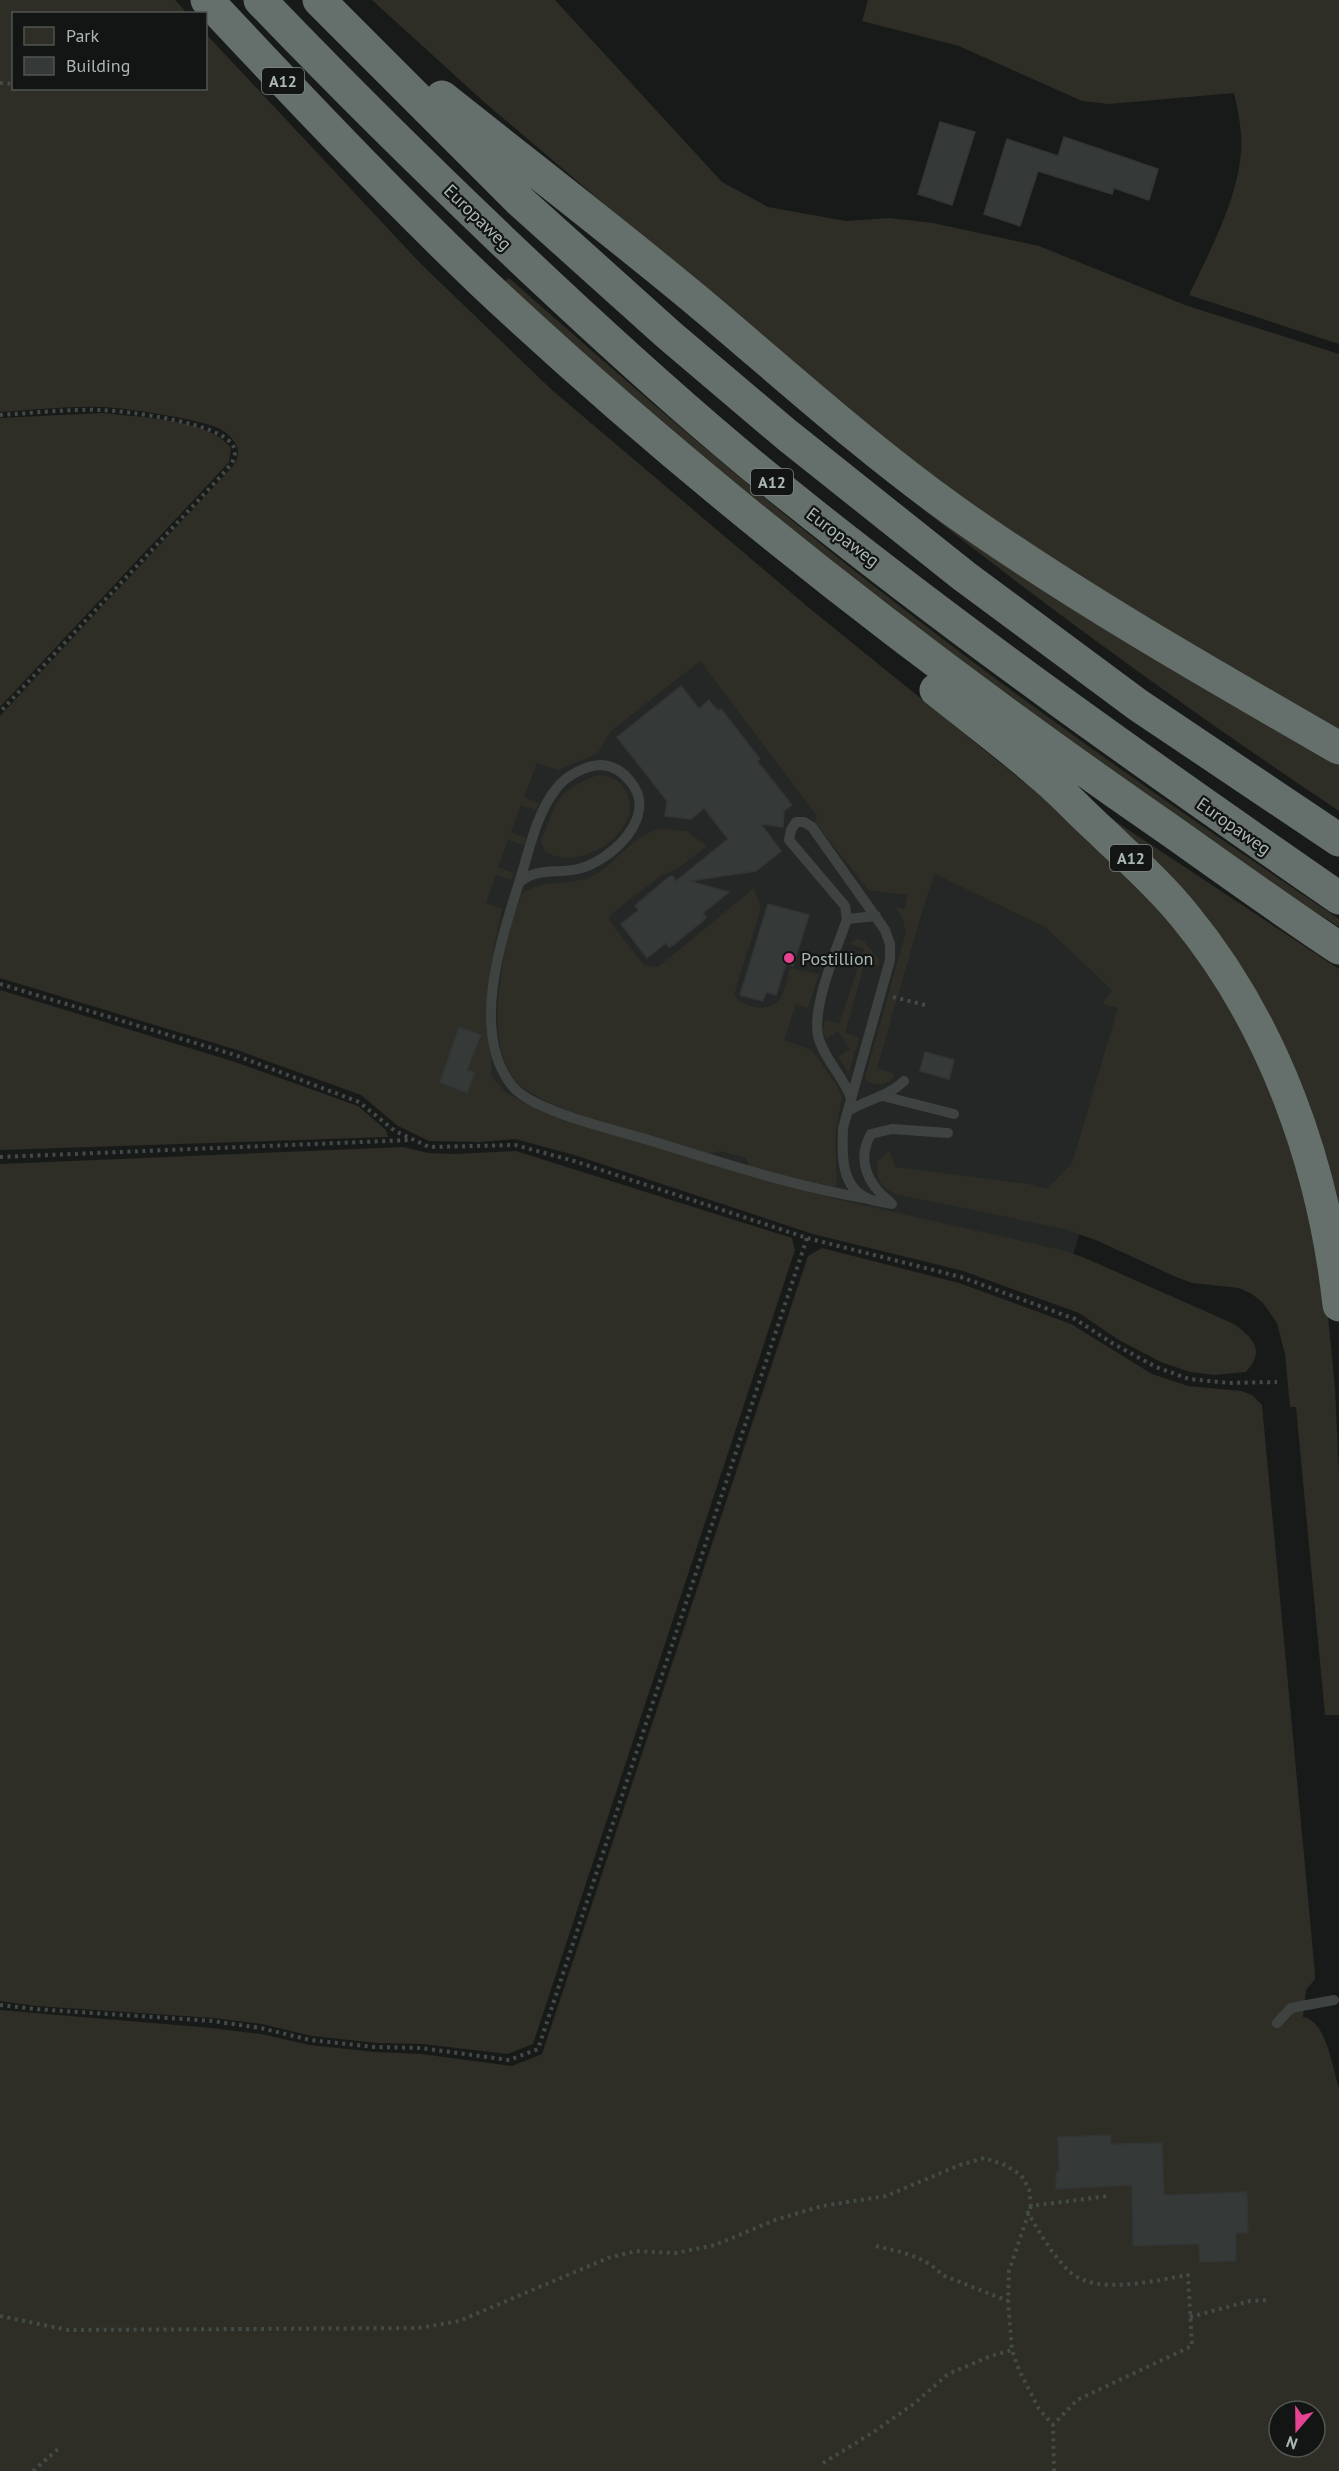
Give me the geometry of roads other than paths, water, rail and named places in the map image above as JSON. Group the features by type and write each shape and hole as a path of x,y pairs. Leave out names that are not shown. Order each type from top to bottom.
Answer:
{"highway":[{"name":"A12","path":"207,0 360,163 484,283 653,434 758,522 963,684 1133,806 1339,948"},
{"name":"Europaweg","path":"260,0 353,97 503,241 624,354 784,492 1150,768 1339,898"},
{"name":"A12","path":"321,0 693,297 852,432 953,510 1041,569 1154,639 1339,748"},
{"name":"A12","path":"321,0 521,202 669,335 787,435 964,576 1129,699 1339,840"},
{"name":"A12","path":"758,522 829,603 1045,777 1140,866 1184,915 1216,958 1246,1006 1276,1066 1305,1141 1326,1219 1339,1305"}],"lane":[{"path":"519,883 534,872 578,869 593,862 622,842 634,827 639,813 639,799 629,780 608,766 597,765 562,781 546,805 519,883 499,947 491,1007 498,1061 510,1084 521,1095 555,1111 753,1172 822,1191 892,1204 879,1193 864,1165 863,1154 871,1134 892,1129 948,1133"},
{"path":"851,1098 846,1083 820,1044 816,1029 818,1006 847,919 845,906 789,840 796,822 804,822 812,827 876,916 890,944 890,960 843,1128 844,1169 858,1193 869,1199"},
{"path":"847,919 876,916"},
{"path":"883,1096 904,1081"},
{"path":"849,1111 872,1098 883,1096 954,1114"},
{"path":"1277,2023 1291,2008 1334,2000"}],"place":[{"name":"Postillion","path":"789,958"}]}
